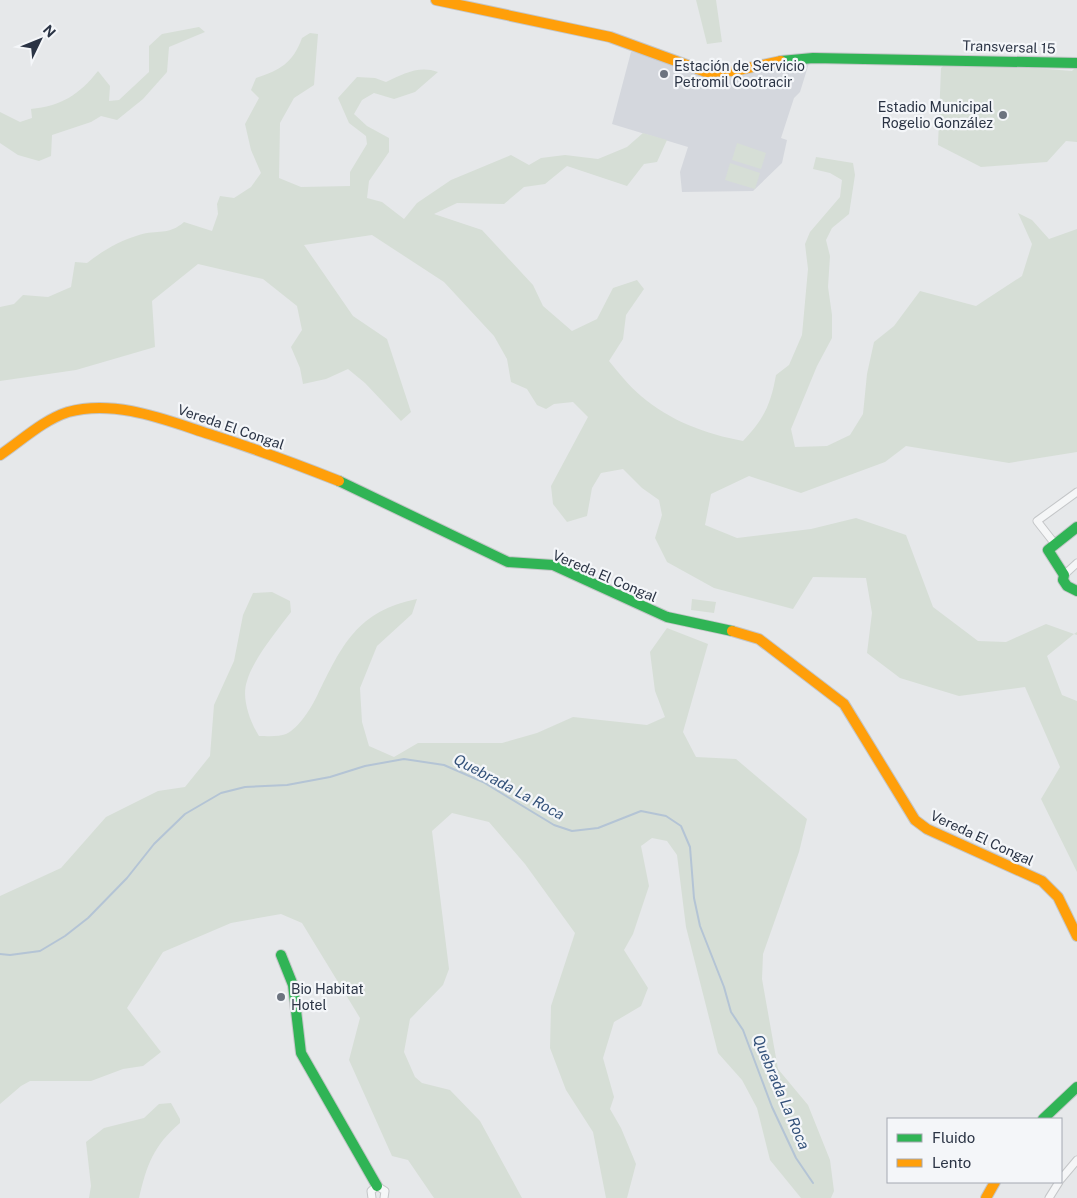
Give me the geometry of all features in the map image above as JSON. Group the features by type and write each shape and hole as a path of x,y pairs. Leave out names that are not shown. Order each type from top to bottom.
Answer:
{"street":[{"name":"Transversal 15","path":"436,0 610,37 706,72 734,71 771,62 813,58 1077,63"},
{"name":"Vereda El Congal","path":"0,455 54,418 69,412 102,409 144,412 280,457 347,484 508,562 553,565 666,617 730,630 758,639 844,704 915,820 926,829 1042,881 1058,897 1077,936"},
{"path":"1055,544 1038,521 1077,492"},
{"path":"1077,527 1048,550 1064,575 1063,580 1067,586 1077,591"},
{"path":"1064,575 1077,563"},
{"path":"281,955 293,985 301,1053 377,1186 385,1190 384,1198"},
{"path":"1044,1118 1077,1086"},
{"path":"1062,1177 1077,1160"},
{"path":"1066,1172 1077,1170"},
{"path":"986,1198 994,1183"},
{"path":"1048,1198 1058,1183"},
{"path":"372,1198 371,1191 377,1186"}],"shaded area":[{"path":"696,0 716,0 722,42 707,44"},
{"path":"199,27 205,32 169,47 167,72 143,99 117,120 101,116 91,122 52,135 51,156 39,161 18,155 0,143 0,112 20,122 32,118 31,109 51,105 69,98 84,87 98,71 110,86 109,101 119,100 149,72 149,46 162,34"},
{"path":"310,33 318,34 314,85 294,98 280,123 279,178 301,187 350,186 350,172 367,144 366,136 349,123 338,98 357,77 375,78 386,82 405,73 418,70 424,69 438,72 415,92 394,99 374,93 362,100 354,114 367,126 389,138 389,152 369,181 367,198 382,202 404,219 417,203 451,180 511,155 529,165 541,158 565,155 598,159 627,147 643,133 667,140 657,162 644,164 627,186 567,166 545,184 524,187 504,204 457,203 434,214 482,230 533,285 543,306 572,331 597,319 613,288 637,280 644,289 626,315 623,339 609,361 637,392 664,413 702,430 729,438 743,441 766,411 776,375 789,365 802,335 808,269 805,244 810,232 840,197 842,180 830,173 813,169 816,157 853,163 855,175 849,214 832,228 826,240 830,256 828,287 832,315 832,338 817,366 791,429 795,447 827,446 850,435 863,414 867,374 874,342 894,326 920,291 976,306 1022,276 1032,244 1018,213 1032,220 1049,239 1077,229 1077,452 1009,463 906,446 885,462 801,493 749,476 711,494 705,525 737,538 811,529 856,518 906,535 933,607 978,641 1006,642 1046,624 1074,634 1047,656 1062,695 1077,701 1077,872 1041,799 1060,767 1025,687 959,696 900,678 867,653 872,613 866,578 813,577 793,609 714,588 667,562 655,538 662,515 659,500 642,488 623,469 601,473 592,488 587,516 567,522 553,504 551,486 588,417 573,402 554,404 546,409 537,405 527,389 511,382 507,359 494,336 444,282 372,235 304,245 353,316 387,339 411,412 401,421 365,383 348,369 326,379 303,384 300,368 291,347 302,330 297,306 263,279 198,264 152,301 155,347 76,370 0,381 0,307 14,304 23,295 48,297 71,287 75,262 87,263 112,246 132,237 146,233 168,231 184,222 212,231 218,214 217,204 220,196 234,198 251,187 261,173 251,150 245,124 259,98 251,90 256,78 272,72 290,60 302,38"},
{"path":"631,52 642,53 711,77 741,77 745,73 809,63 800,92 794,98 781,138 787,140 782,163 753,191 682,192 680,172 688,147 612,124"},
{"name":"Estadio Municipal Rogelio González","path":"949,61 1072,71 1077,66 1077,142 1066,141 1047,162 981,167 938,145 941,68"},
{"path":"737,143 766,153 761,169 732,160"},
{"path":"730,163 760,173 755,189 725,180"},
{"path":"272,592 290,601 291,612 254,664 245,688 247,710 259,736 283,735 291,731 304,717 335,661 354,633 380,612 417,599 412,614 377,646 360,688 362,722 369,746 394,757 418,743 502,743 537,733 573,717 647,725 665,717 655,691 650,652 667,628 708,644 683,732 696,757 736,759 807,819 799,852 763,954 762,979 778,1069 808,1105 830,1160 834,1191 831,1198 801,1198 770,1160 757,1108 742,1080 718,1053 686,927 677,855 667,841 652,838 641,846 649,886 633,934 624,950 648,988 641,1006 614,1022 603,1058 614,1097 610,1109 621,1128 636,1164 627,1198 606,1198 593,1132 566,1090 550,1048 551,1006 575,933 525,864 489,822 452,813 432,831 449,969 443,985 410,1019 404,1052 415,1077 422,1083 450,1090 480,1121 522,1198 434,1198 408,1160 392,1156 349,1060 360,1018 302,923 281,914 231,923 163,952 127,1008 161,1052 143,1066 123,1069 91,1081 30,1081 21,1086 0,1104 0,896 61,868 106,817 158,791 185,787 210,756 214,705 234,661 243,615 253,593"},
{"path":"692,599 716,602 714,613 691,610"},
{"path":"171,1103 180,1119 180,1123 163,1140 152,1157 139,1198 89,1198 91,1186 86,1142 104,1128 144,1118 159,1104"}],"waterway":[{"name":"Quebrada La Roca","path":"0,954 10,955 40,951 65,936 88,918 127,878 154,844 185,814 221,793 245,787 287,785 330,777 365,766 404,759 444,765 483,782 554,825 572,831 598,828 641,811 666,816 681,826 690,847 694,898 700,926 724,987 731,1012 743,1030 772,1107 796,1158 813,1183"}],"traffic: fast":[{"path":"781,61 813,58 1077,63"},
{"path":"339,481 508,562 553,565 667,617 732,631"},
{"path":"1077,527 1048,550 1064,575 1063,580 1067,586 1077,591"},
{"path":"281,955 293,985 301,1053 377,1186"},
{"path":"1044,1118 1077,1087"}],"traffic: slow":[{"path":"436,0 610,37 706,72 734,71 781,61"},
{"path":"0,455 50,420 68,412 104,408 158,417 291,462 339,481"},
{"path":"732,631 759,639 844,704 915,820 927,829 1042,881 1058,897 1077,936"},
{"path":"986,1198 994,1183"}],"place":[{"name":"Estación de Servicio Petromil Cootracir","path":"664,74"},
{"name":"Estadio Municipal Rogelio González","path":"1003,115"},
{"name":"Bio Habitat Hotel","path":"281,997"}]}
